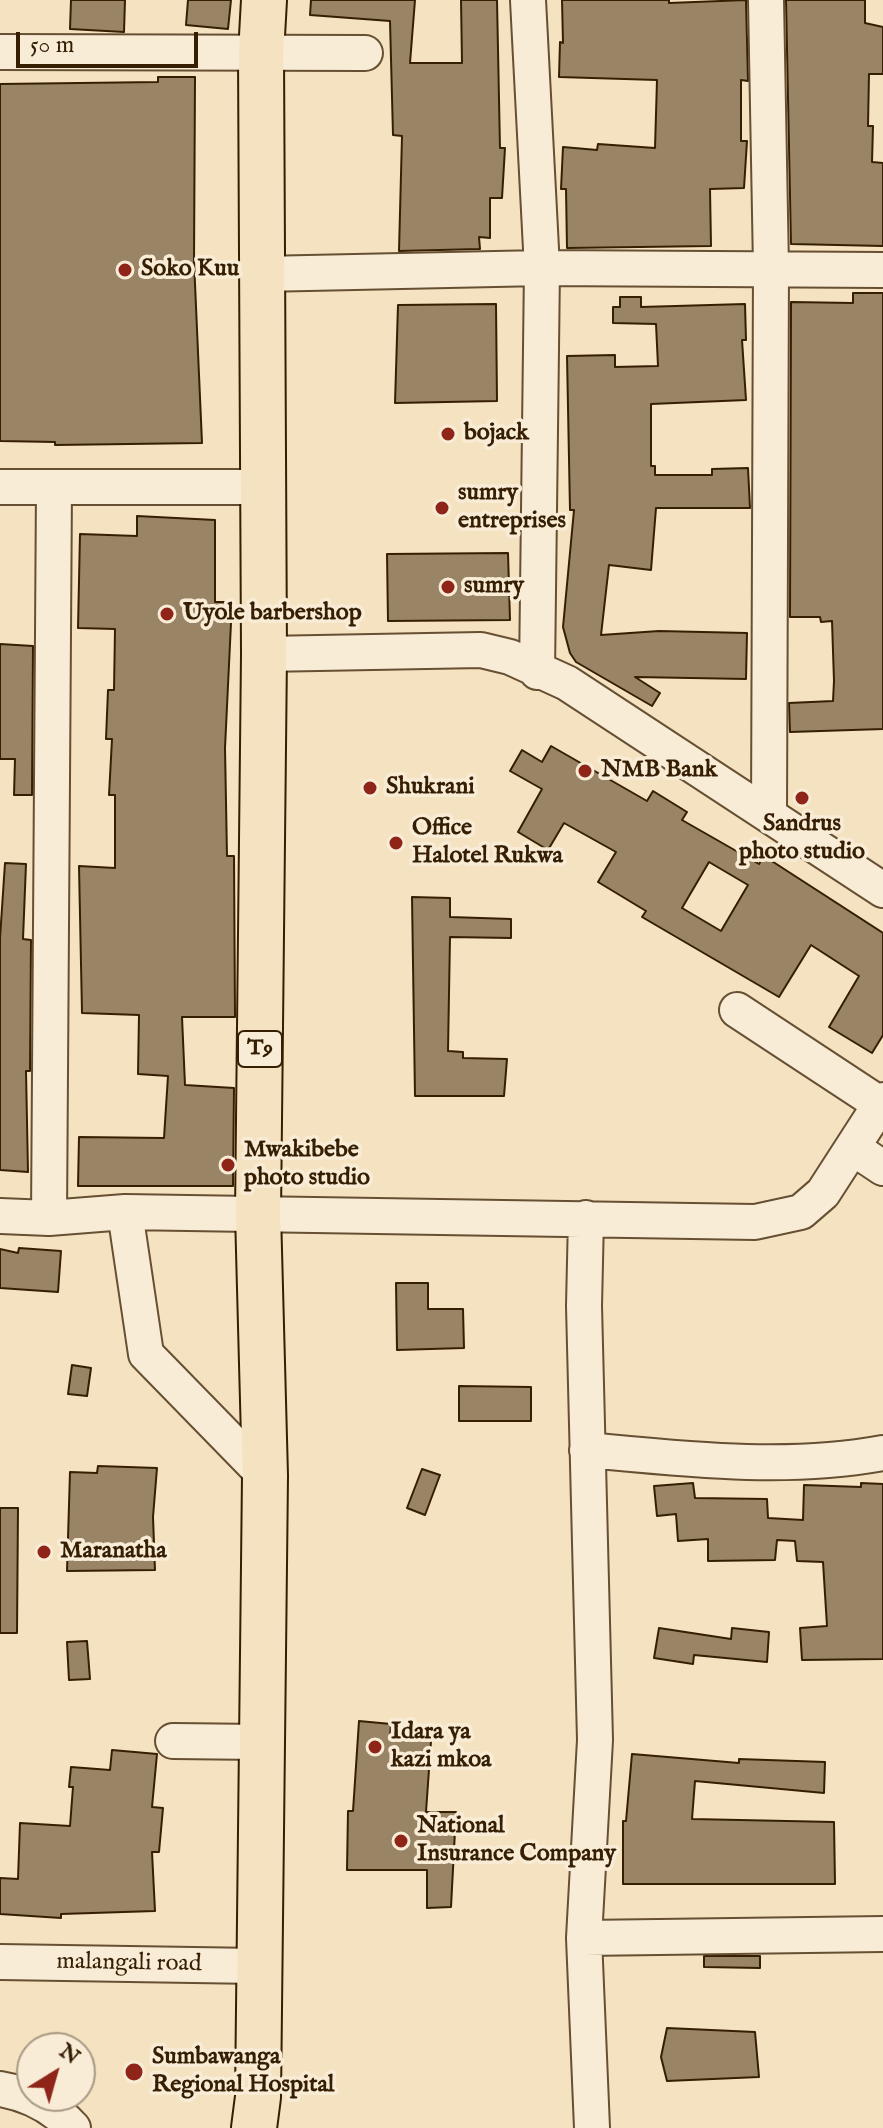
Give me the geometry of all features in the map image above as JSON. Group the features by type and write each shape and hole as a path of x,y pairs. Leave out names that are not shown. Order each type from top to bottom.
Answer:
{"highway":[{"name":"T9","path":"259,2118 258,1966 265,1476 258,1213 264,654 261,54 264,0"}],"street":[{"path":"528,0 542,268 537,672"},
{"path":"766,0 771,267 769,815"},
{"path":"0,52 365,53"},
{"path":"261,274 542,268 883,270"},
{"path":"0,487 264,487"},
{"path":"49,1218 54,487"},
{"path":"264,654 481,650 510,657 537,672 567,683 883,890"},
{"path":"0,1216 49,1218 125,1212 258,1213 755,1222 801,1212 823,1193 882,1102 737,1010"},
{"path":"853,1148 883,1168"},
{"path":"125,1212 146,1354 265,1476"},
{"path":"586,1218 587,1450 595,1740 584,1938 592,2128"},
{"path":"587,1450 709,1461 808,1461 883,1453"},
{"path":"173,1741 261,1742"},
{"path":"584,1938 883,1934"},
{"name":"malangali road","path":"0,1962 258,1966"},
{"path":"0,2089 31,2096 60,2114 73,2128"}],"building":[{"path":"71,0 125,0 124,32 70,29"},
{"path":"188,0 231,0 228,29 186,25"},
{"path":"311,0 415,0 410,63 462,63 461,0 497,0 500,148 505,148 502,198 490,198 490,238 479,237 480,249 399,251 402,136 393,135 390,21 310,15"},
{"path":"562,0 669,0 669,3 746,0 748,81 741,80 741,141 747,141 744,188 710,189 711,246 567,248 566,189 561,189 563,147 597,150 598,144 655,148 657,80 559,77 560,42 563,43"},
{"path":"786,0 865,0 865,23 883,27 883,74 869,74 868,126 873,126 872,162 883,163 883,246 791,244"},
{"name":"Soko Kuu","path":"158,77 195,77 194,261 202,443 55,445 55,442 0,441 0,84 158,82"},
{"path":"853,293 883,293 883,729 790,732 789,703 833,701 834,681 832,621 821,622 820,617 790,617 791,302 853,303"},
{"path":"620,297 641,297 641,307 745,304 746,340 742,340 746,400 651,404 651,466 655,466 655,475 712,475 712,469 748,468 750,508 656,508 651,570 609,565 601,635 659,631 747,633 746,679 635,677 660,693 652,706 576,662 570,653 563,627 574,510 570,510 567,356 615,355 615,367 658,366 656,324 613,323 613,307 620,307"},
{"path":"496,304 497,401 395,403 398,305"},
{"path":"137,516 215,520 215,602 232,602 225,748 227,856 234,856 235,1017 182,1017 185,1085 234,1088 233,1186 78,1186 79,1137 164,1138 168,1076 138,1074 139,1015 82,1013 79,866 115,868 115,795 109,795 112,739 106,739 108,690 114,690 115,629 78,628 80,534 137,536"},
{"name":"sumry","path":"508,553 510,620 388,621 387,554"},
{"path":"0,644 33,646 32,795 14,795 15,759 0,759"},
{"path":"551,746 647,801 653,791 687,812 682,820 759,864 764,856 883,933 883,1035 872,1053 829,1027 859,976 811,945 779,997 642,917 646,911 598,882 616,852 564,823 548,850 518,832 542,789 510,771 522,750 542,762","holes":["709,862 748,885 721,931 682,908"]},
{"path":"5,863 26,864 23,939 31,940 30,1071 26,1071 28,1172 0,1170 0,938"},
{"path":"412,897 450,898 450,917 511,919 511,938 450,937 448,1051 463,1052 463,1058 507,1059 504,1096 415,1096"},
{"path":"19,1248 61,1251 58,1292 0,1288 0,1249 18,1253"},
{"path":"396,1283 428,1283 428,1309 463,1309 464,1348 397,1350"},
{"path":"72,1365 91,1368 87,1396 68,1394"},
{"path":"459,1386 531,1387 531,1421 459,1421"},
{"path":"98,1466 157,1468 153,1517 155,1570 67,1571 70,1472 97,1473"},
{"path":"422,1469 440,1475 425,1515 407,1508"},
{"path":"693,1483 695,1498 767,1499 768,1518 803,1520 804,1485 861,1487 861,1483 883,1484 883,1659 802,1660 800,1628 827,1626 823,1562 797,1561 795,1541 777,1540 775,1560 708,1561 708,1539 678,1541 676,1514 657,1516 654,1486"},
{"path":"0,1508 18,1508 17,1633 0,1633"},
{"path":"659,1628 731,1639 732,1628 769,1632 767,1662 694,1655 693,1664 654,1658"},
{"path":"87,1641 90,1679 69,1680 67,1642"},
{"path":"359,1721 391,1724 390,1738 431,1741 426,1812 456,1812 451,1907 427,1908 427,1870 347,1870 348,1811 353,1811"},
{"path":"112,1750 157,1754 152,1807 163,1808 159,1852 152,1852 155,1911 61,1914 61,1918 0,1914 0,1878 18,1879 20,1823 70,1826 71,1767 110,1770"},
{"path":"632,1754 739,1763 739,1759 825,1762 824,1793 695,1781 692,1819 834,1822 835,1884 623,1884 623,1821 626,1821"},
{"path":"704,1956 760,1956 760,1968 704,1967"},
{"path":"667,2028 755,2032 759,2077 667,2081 661,2057"}],"place":[{"name":"Soko Kuu","path":"125,270"},
{"name":"bojack","path":"448,434"},
{"name":"sumry entreprises","path":"442,508"},
{"name":"sumry","path":"448,587"},
{"name":"Uyole barbershop","path":"167,614"},
{"name":"NMB Bank","path":"585,771"},
{"name":"Shukrani","path":"370,788"},
{"name":"Sandrus photo studio","path":"802,798"},
{"name":"Office Halotel Rukwa","path":"396,843"},
{"name":"Mwakibebe photo studio","path":"228,1165"},
{"name":"Maranatha","path":"44,1552"},
{"name":"Idara ya kazi mkoa","path":"375,1747"},
{"name":"National Insurance Company","path":"401,1841"},
{"name":"Sumbawanga Regional Hospital","path":"134,2072"}]}
